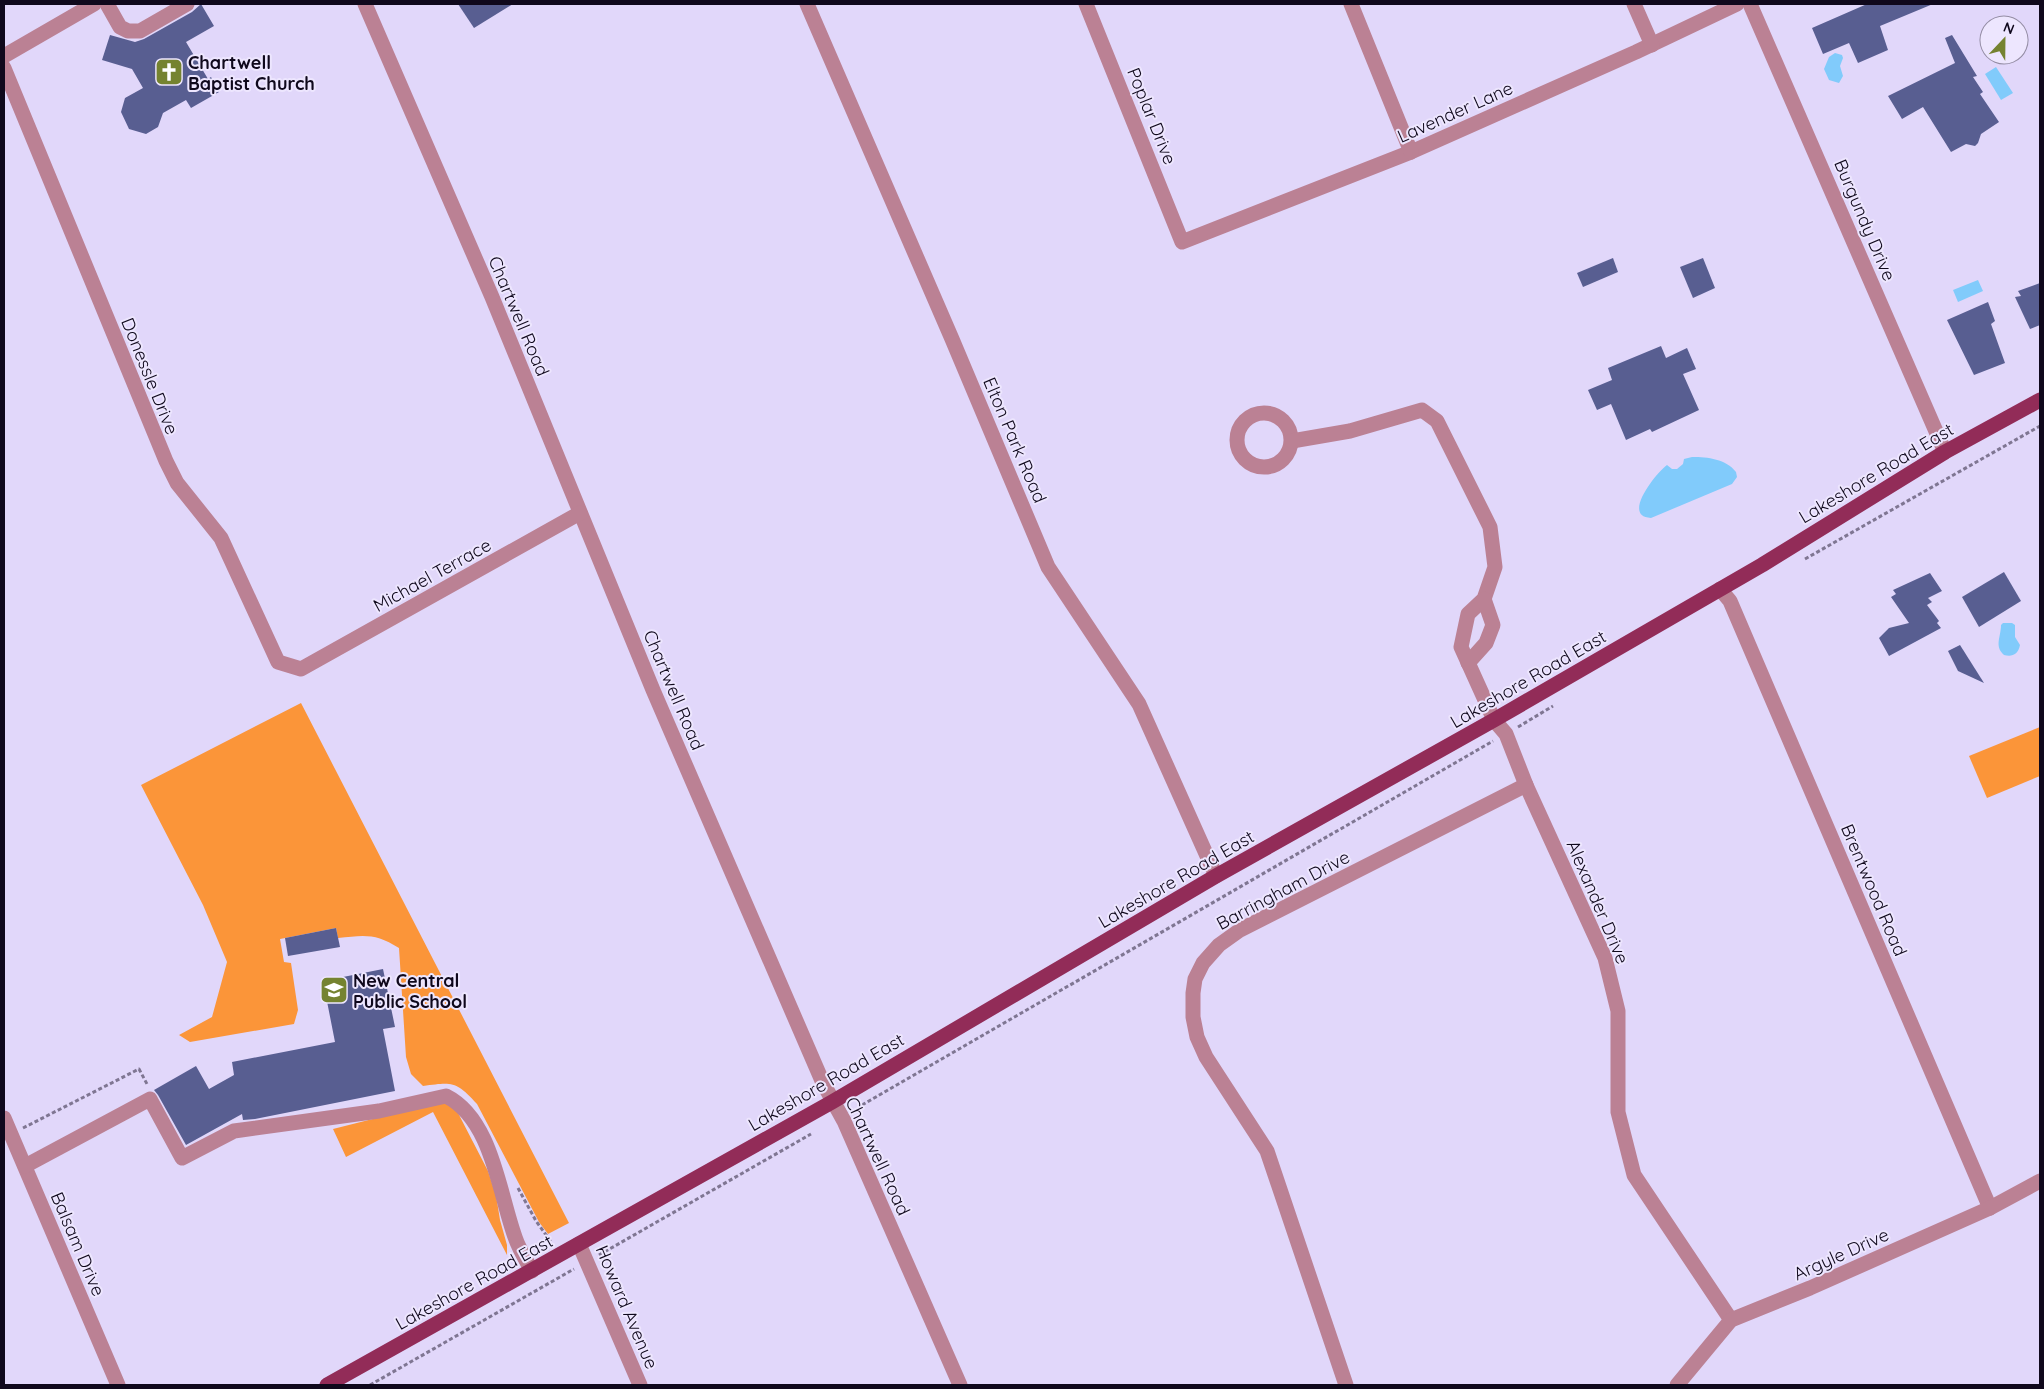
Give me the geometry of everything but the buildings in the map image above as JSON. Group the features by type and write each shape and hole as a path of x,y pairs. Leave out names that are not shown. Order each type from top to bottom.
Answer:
{"main road":[{"name":"Lakeshore Road East","path":"327,1385 832,1102 1216,876 1494,720 1762,565 1945,452 2040,400"}],"street":[{"path":"4,56 94,4"},
{"path":"107,4 120,28 128,31 140,31 187,4"},
{"name":"Chartwell Road","path":"365,4 492,297 653,690 832,1102 842,1116 960,1385"},
{"name":"Elton Park Road","path":"807,4 1048,567 1139,704 1216,876"},
{"name":"Poplar Drive","path":"1086,4 1182,242"},
{"path":"1351,4 1411,152"},
{"path":"1634,4 1652,45"},
{"name":"Lavender Lane","path":"1182,242 1411,152 1652,45 1737,4"},
{"name":"Burgundy Drive","path":"1750,4 1945,452"},
{"name":"Donessle Drive","path":"4,68 166,462 177,483 221,538 278,662 302,669"},
{"path":"1292,441 1350,431 1422,410 1437,421 1490,527 1496,567 1484,599 1493,625 1486,643 1468,663"},
{"name":"Michael Terrace","path":"302,669 580,513"},
{"name":"Brentwood Road","path":"1720,589 1730,602 1990,1208"},
{"name":"Alexander Drive","path":"1484,599 1468,614 1461,647 1494,720 1506,734 1526,785 1605,958 1618,1011 1618,1112 1634,1175 1731,1320"},
{"name":"Barringham Drive","path":"1346,1385 1267,1151 1206,1057 1198,1037 1193,1017 1195,979 1203,963 1220,945 1240,930 1526,785"},
{"path":"24,1166 150,1099 182,1158 234,1131 380,1111 446,1096 464,1109 476,1126 492,1160 516,1239 532,1271"},
{"name":"Balsam Drive","path":"4,1118 118,1385"},
{"name":"Argyle Drive","path":"1677,1385 1731,1320 1810,1288 1990,1208 2040,1181"},
{"name":"Howard Avenue","path":"579,1244 640,1385"}],"path":[{"path":"1799,562 2040,426"},
{"path":"842,1116 1558,703"},
{"path":"370,1385 816,1131"}],"shaded area":[{"path":"301,703 569,1223 548,1234 539,1222 477,1104 459,1087 448,1084 423,1086 411,1074 406,1057 399,948 391,943 370,936 338,938 336,928 280,939 284,962 291,963 298,1010 294,1024 190,1042 179,1035 212,1017 227,962 203,905 141,785"},
{"path":"2040,727 2040,776 1987,798 1969,756"},
{"path":"440,1102 448,1104 457,1111 488,1171 496,1195 507,1245 507,1255 433,1112 346,1157 333,1129"}],"water":[{"path":"1835,53 1842,55 1843,58 1840,66 1843,76 1839,83 1829,80 1824,69 1829,57"},
{"path":"1996,67 2013,93 2001,100 1985,74"},
{"path":"1978,280 1983,291 1958,302 1953,290"},
{"path":"1692,457 1710,458 1727,464 1736,472 1737,477 1732,484 1651,518 1643,516 1639,510 1640,503 1649,485 1667,465 1672,469 1677,469 1683,464 1684,459"},
{"path":"2003,623 2015,625 2015,637 2020,645 2018,651 2010,656 2004,655 1999,648 2001,625"}],"place":[{"name":"Chartwell Baptist Church","path":"169,72"},
{"name":"New Central Public School","path":"334,990"}]}
